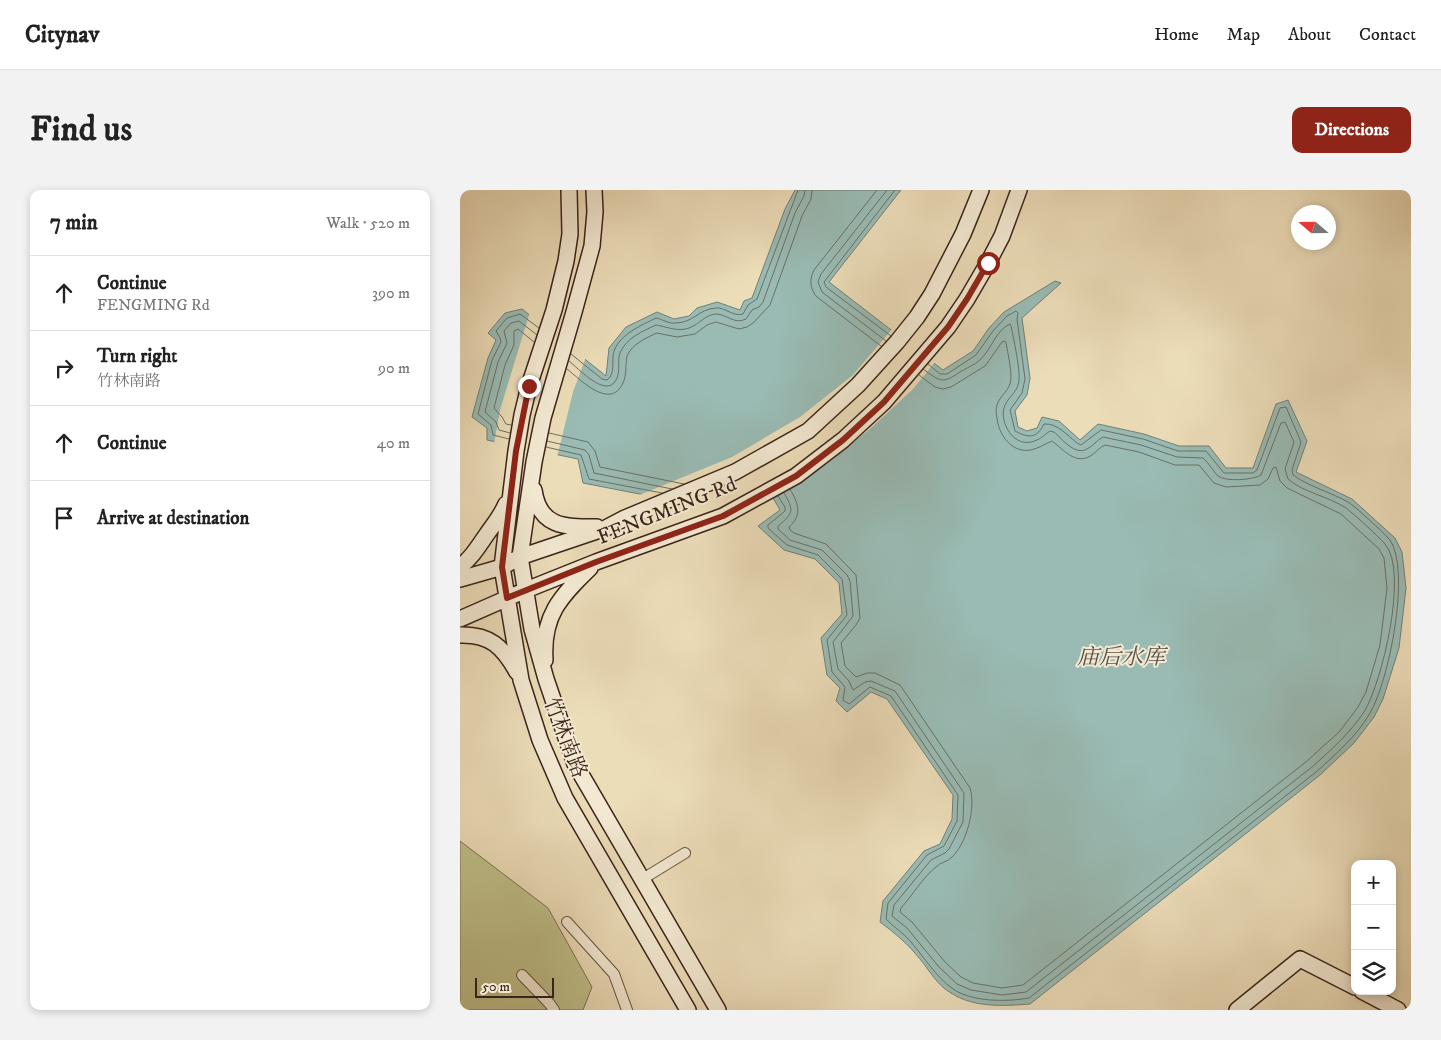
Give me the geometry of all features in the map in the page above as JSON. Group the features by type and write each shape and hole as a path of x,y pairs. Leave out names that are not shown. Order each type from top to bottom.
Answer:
{"street":[{"name":"竹林南路","path":"569,190 570,234 566,261 554,310 529,386 516,451 502,567 521,680 540,740 565,798 688,1010"},
{"name":"竹林南路","path":"594,190 592,246 543,418 534,462 520,557 532,629 546,679 575,764 718,1010"},
{"name":"FENGMING Rd","path":"460,579 502,567 520,557 606,528 625,518 735,472 808,431 858,385 897,342 932,294 963,234 981,190"},
{"name":"FENGMING Rd","path":"460,619 596,562 723,516 796,476 843,440 884,402 948,327 967,299 1002,236 1019,190"},
{"path":"532,477 538,508 552,522 570,526 606,528"},
{"path":"460,567 471,558 501,516 511,491"},
{"path":"546,679 544,652 547,631 555,607 565,592 596,562"},
{"path":"460,635 475,635 496,644 510,659 521,680"},
{"path":"641,880 685,852"},
{"path":"567,922 614,974 627,1010"},
{"path":"1237,1010 1300,959 1351,985"},
{"path":"522,975 554,1010"},
{"path":"1370,995 1398,1010"}],"green space":[{"path":"460,841 548,908 592,987 583,1010 460,1010"}],"water":[{"name":"庙后水库","path":"795,190 901,190 829,282 943,370 973,351 989,328 1004,312 1055,281 1061,283 1022,318 1030,378 1027,395 1015,411 1018,427 1027,431 1037,428 1042,417 1059,421 1080,440 1098,424 1144,434 1179,446 1209,446 1226,468 1253,468 1276,404 1288,400 1307,441 1296,472 1352,499 1395,538 1402,552 1406,588 1399,648 1383,699 1374,717 1354,743 1320,775 1030,1004 989,1005 960,998 946,990 906,944 880,922 883,901 924,851 940,844 952,819 953,795 887,699 871,692 847,712 836,701 840,688 827,675 821,638 842,614 839,583 815,559 784,550 758,526 780,510 773,498 691,504 583,483 578,459 487,440 487,428 472,417 488,358 496,340 488,333 505,313 522,309 606,376 609,348 626,327 657,312 674,319 689,316 697,308 717,302 740,310 744,301 752,298 785,209"}],"pier":[{"path":"530,312 586,357 573,392 557,457 494,444 500,410"},
{"path":"893,328 936,361 913,389 871,428 829,462 757,501 691,507 637,496 732,457 800,417 853,375"}],"route":[{"path":"529,386 516,451 502,567 507,598 596,562 723,516 796,476 843,440 884,402 948,327 988,263"}]}
